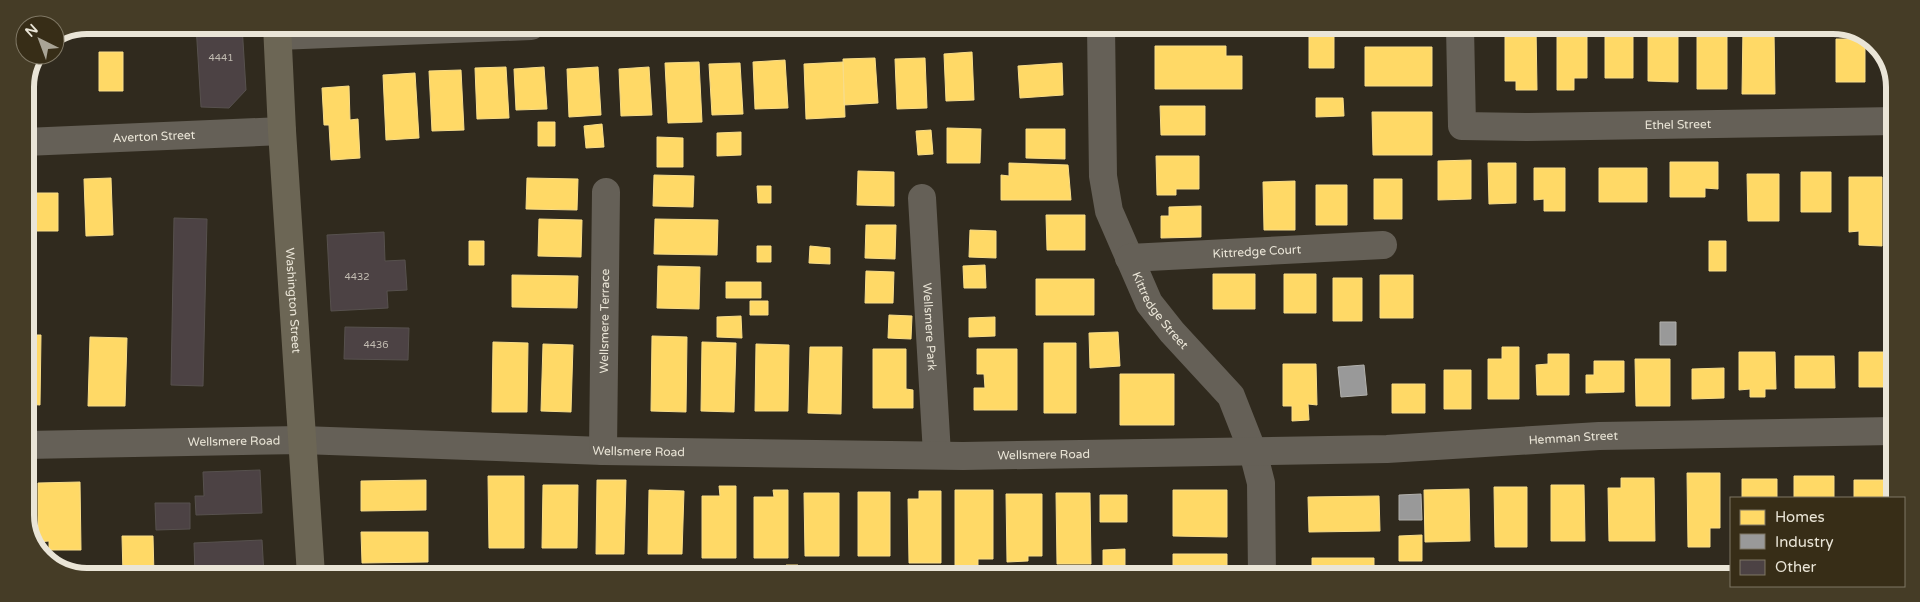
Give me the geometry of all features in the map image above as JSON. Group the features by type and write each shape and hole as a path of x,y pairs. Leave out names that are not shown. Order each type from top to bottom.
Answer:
{"main road":[{"name":"Washington Street","path":"277,34 311,568"}],"street":[{"name":"Kittredge Street","path":"1101,34 1103,176 1109,211 1149,302 1172,332 1231,396 1253,452 1261,483 1262,568"},
{"name":"Ethel Street","path":"1460,34 1462,126 1886,121"},
{"name":"Averton Street","path":"34,142 282,131"},
{"name":"Wellsmere Terrace","path":"602,451 606,192"},
{"name":"Wellsmere Park","path":"922,198 937,454"},
{"name":"Kittredge Court","path":"1129,258 1383,245"},
{"name":"Hemman Street","path":"1253,452 1387,449 1599,436 1886,431"},
{"name":"Wellsmere Road","path":"34,445 302,440 602,451 937,454 963,456 1253,452"}],"building: Homes":[{"path":"1309,34 1334,34 1334,68 1309,68"},
{"path":"1505,34 1536,34 1537,90 1516,90 1516,81 1505,81"},
{"path":"1557,34 1587,34 1587,78 1574,78 1574,90 1557,90"},
{"path":"1743,34 1774,34 1775,94 1742,94"},
{"path":"1697,35 1727,35 1727,89 1697,89"},
{"path":"1605,36 1633,36 1633,78 1605,78"},
{"path":"1648,37 1678,37 1678,82 1648,81"},
{"path":"1836,39 1855,39 1860,41 1865,45 1865,82 1836,82"},
{"path":"1155,46 1226,46 1226,56 1242,56 1242,89 1155,89"},
{"path":"1365,47 1432,47 1432,86 1365,86"},
{"path":"99,52 123,52 123,91 99,91"},
{"path":"972,52 974,100 946,101 944,54"},
{"path":"875,58 878,103 844,105 843,59"},
{"path":"925,58 927,108 897,109 895,59"},
{"path":"785,60 788,108 755,109 753,62"},
{"path":"699,62 702,122 668,123 665,63"},
{"path":"843,62 845,117 806,119 804,64"},
{"path":"740,63 743,114 712,115 709,64"},
{"path":"1062,63 1063,95 1020,98 1018,66"},
{"path":"506,67 509,118 477,119 475,68"},
{"path":"544,67 547,109 516,110 514,69"},
{"path":"598,67 601,115 569,117 567,69"},
{"path":"649,67 652,115 621,116 619,69"},
{"path":"461,70 464,130 432,131 429,71"},
{"path":"415,73 419,138 386,140 383,75"},
{"path":"349,86 350,120 358,119 360,158 331,160 329,125 324,125 322,88"},
{"path":"1316,98 1343,98 1344,116 1316,117"},
{"path":"1160,106 1205,106 1205,135 1161,135"},
{"path":"1372,112 1432,112 1432,155 1373,155"},
{"path":"538,122 555,122 555,146 538,146"},
{"path":"602,124 604,147 586,148 584,126"},
{"path":"947,128 981,129 980,163 947,163"},
{"path":"1026,129 1065,129 1065,159 1026,158"},
{"path":"931,130 933,154 918,155 916,131"},
{"path":"741,132 741,155 717,156 717,133"},
{"path":"657,137 683,138 683,167 657,167"},
{"path":"1156,156 1199,156 1199,189 1176,189 1176,195 1157,195"},
{"path":"1471,160 1471,199 1438,200 1438,161"},
{"path":"1670,162 1718,162 1718,189 1705,188 1705,197 1670,197"},
{"path":"1009,163 1068,165 1071,200 1001,200 1001,175 1009,176"},
{"path":"1488,163 1516,163 1516,203 1489,204"},
{"path":"1534,168 1565,168 1565,211 1544,211 1544,199 1534,200"},
{"path":"1599,168 1647,168 1647,202 1599,202"},
{"path":"858,171 894,172 894,206 857,205"},
{"path":"1801,172 1831,172 1831,212 1801,212"},
{"path":"1747,174 1779,174 1779,221 1748,221"},
{"path":"654,175 694,176 693,207 653,206"},
{"path":"1849,177 1882,177 1882,246 1859,245 1859,231 1849,232"},
{"path":"111,178 113,235 86,236 84,179"},
{"path":"527,178 578,179 577,210 526,209"},
{"path":"1374,179 1402,179 1402,219 1374,219"},
{"path":"1295,181 1295,230 1264,230 1263,182"},
{"path":"1316,185 1347,185 1347,225 1316,225"},
{"path":"757,186 771,186 771,203 758,203"},
{"path":"34,193 58,193 58,231 34,231"},
{"path":"1201,206 1201,237 1161,238 1161,216 1169,216 1169,207"},
{"path":"1046,215 1085,215 1085,250 1047,250"},
{"path":"539,219 582,220 581,257 538,256"},
{"path":"655,219 718,220 717,255 654,254"},
{"path":"866,225 896,225 895,259 865,258"},
{"path":"970,230 996,231 996,258 969,257"},
{"path":"469,241 484,241 484,265 469,265"},
{"path":"1709,241 1726,241 1726,271 1709,271"},
{"path":"757,246 771,246 771,262 757,262"},
{"path":"810,246 830,248 830,264 809,263"},
{"path":"985,265 986,288 964,288 963,266"},
{"path":"658,266 700,267 699,309 657,308"},
{"path":"866,271 894,272 893,303 865,303"},
{"path":"1213,274 1255,274 1255,309 1213,309"},
{"path":"1284,274 1316,274 1316,313 1284,313"},
{"path":"512,275 578,276 577,308 512,307"},
{"path":"1380,275 1413,275 1413,318 1380,318"},
{"path":"1333,278 1362,278 1362,321 1333,321"},
{"path":"1036,279 1094,279 1094,315 1036,315"},
{"path":"726,282 761,282 761,298 726,298"},
{"path":"750,301 768,301 768,315 750,315"},
{"path":"889,315 912,316 911,339 888,338"},
{"path":"741,316 742,338 717,337 717,317"},
{"path":"995,317 995,336 969,337 969,318"},
{"path":"1118,332 1120,366 1090,368 1089,333"},
{"path":"34,335 41,335 40,405 34,405"},
{"path":"652,336 687,337 686,412 651,411"},
{"path":"90,337 127,338 125,406 88,406"},
{"path":"493,342 528,343 527,412 492,412"},
{"path":"702,342 736,343 734,412 701,411"},
{"path":"1044,343 1076,343 1076,413 1044,413"},
{"path":"543,344 573,345 571,412 541,411"},
{"path":"756,344 789,345 788,411 755,411"},
{"path":"810,347 842,347 841,414 808,413"},
{"path":"1502,347 1519,347 1519,399 1488,399 1488,359 1502,359"},
{"path":"873,349 906,349 906,389 913,390 913,408 873,408"},
{"path":"977,349 1017,349 1017,410 974,410 974,388 985,388 984,374 977,374"},
{"path":"1739,352 1775,352 1776,389 1765,389 1765,397 1750,397 1750,389 1739,390"},
{"path":"1859,352 1886,352 1886,387 1859,387"},
{"path":"1548,354 1569,354 1569,395 1537,395 1536,365 1548,364"},
{"path":"1795,356 1834,356 1835,388 1795,388"},
{"path":"1635,359 1670,359 1670,406 1636,406"},
{"path":"1594,361 1624,361 1624,392 1586,393 1586,375 1594,375"},
{"path":"1283,364 1316,364 1317,405 1308,404 1309,420 1292,421 1292,406 1283,406"},
{"path":"1724,368 1724,398 1692,399 1692,369"},
{"path":"1444,370 1471,370 1471,409 1444,409"},
{"path":"1120,374 1174,374 1174,425 1120,425"},
{"path":"1392,384 1425,384 1425,413 1392,413"},
{"path":"1687,473 1720,473 1720,528 1710,528 1710,547 1688,547"},
{"path":"488,476 524,476 524,548 489,548"},
{"path":"1794,476 1834,476 1834,497 1794,497"},
{"path":"1621,478 1654,478 1655,541 1609,541 1608,488 1621,488"},
{"path":"1742,479 1777,479 1777,497 1742,497"},
{"path":"426,480 426,510 361,511 361,481"},
{"path":"597,480 626,480 624,554 596,554"},
{"path":"1854,480 1886,480 1886,497 1854,497"},
{"path":"80,482 81,550 49,550 49,541 41,542 38,534 38,483"},
{"path":"543,485 578,485 577,548 542,548"},
{"path":"1551,485 1584,485 1585,541 1551,541"},
{"path":"719,486 736,486 736,558 702,558 702,496 720,496"},
{"path":"1494,487 1527,487 1527,547 1495,547"},
{"path":"1469,489 1470,541 1425,542 1424,490"},
{"path":"649,490 684,491 682,554 648,554"},
{"path":"773,490 788,490 788,558 754,558 754,497 774,497"},
{"path":"955,490 993,490 993,559 978,559 978,568 955,568"},
{"path":"1173,490 1227,490 1227,537 1173,536"},
{"path":"919,491 941,491 941,563 909,563 908,499 919,499"},
{"path":"858,492 890,492 890,556 858,556"},
{"path":"804,493 839,493 839,556 805,556"},
{"path":"1056,493 1090,493 1091,564 1057,564"},
{"path":"1006,494 1042,494 1042,556 1028,556 1028,561 1007,562"},
{"path":"1100,495 1127,495 1127,522 1100,522"},
{"path":"1379,496 1380,531 1309,532 1308,497"},
{"path":"361,532 428,532 428,562 362,563"},
{"path":"1422,535 1422,561 1399,561 1399,536"},
{"path":"122,536 153,536 154,568 123,568"},
{"path":"1125,549 1125,568 1103,568 1103,550"},
{"path":"1173,554 1227,554 1227,568 1173,568"},
{"path":"1312,558 1374,558 1374,568 1312,568"},
{"path":"786,565 798,565 798,568 786,568"}],"building: Industry":[{"path":"1660,322 1676,322 1676,345 1660,345"},
{"path":"1364,365 1367,395 1341,397 1338,367"},
{"path":"1421,494 1422,520 1399,520 1399,495"}],"building: Other":[{"path":"197,34 243,34 246,90 229,108 201,107"},
{"path":"174,218 207,219 203,386 171,385"},
{"path":"384,232 385,261 405,260 407,290 387,291 388,308 331,311 327,235"},
{"path":"345,327 409,328 408,360 344,359"},
{"path":"260,470 262,513 196,515 195,496 204,496 203,472"},
{"path":"155,503 190,503 190,529 156,530"},
{"path":"262,540 264,568 195,568 194,543"}]}
